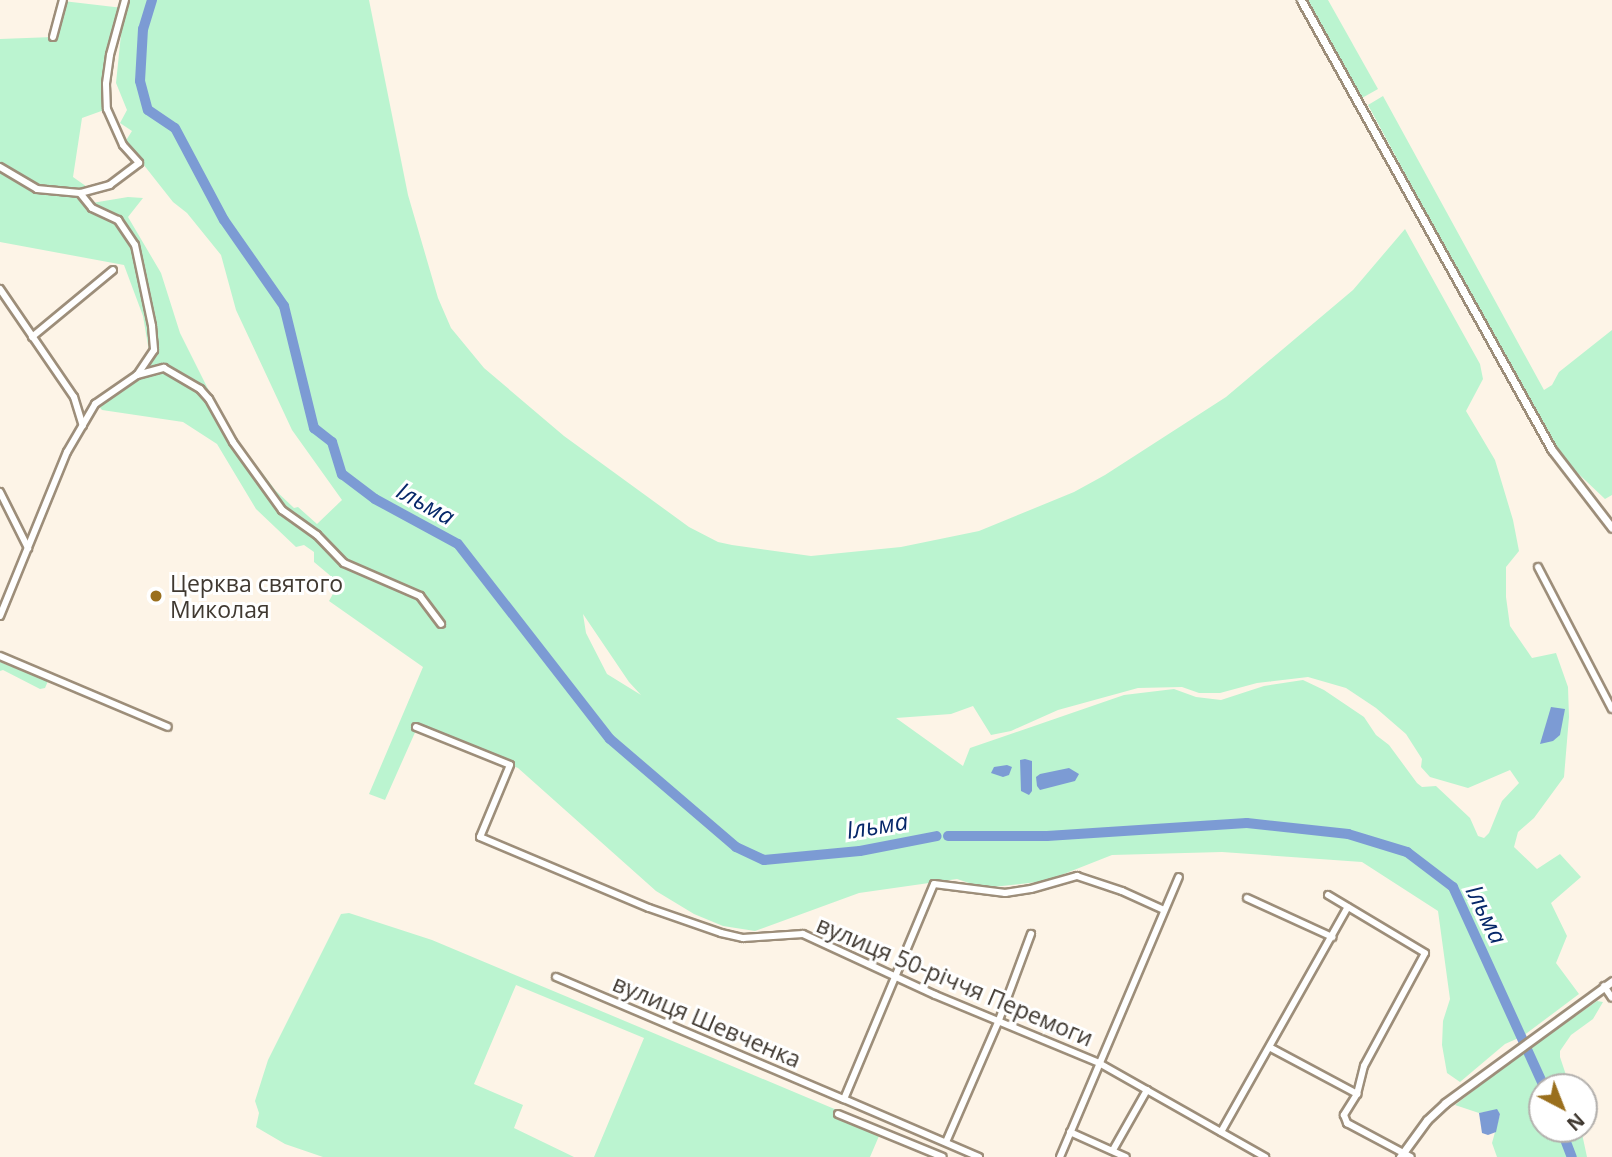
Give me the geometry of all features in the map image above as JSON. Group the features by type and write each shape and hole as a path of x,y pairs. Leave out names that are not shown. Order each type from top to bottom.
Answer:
{"street":[{"path":"53,37 63,0"},
{"path":"0,167 37,189 80,193 110,185 139,163 123,145 107,109 106,84 110,55 125,0"},
{"path":"1301,0 1557,459 1612,528"},
{"path":"80,193 92,208 118,220 135,245 152,326 154,349 137,375"},
{"path":"32,337 113,270"},
{"path":"0,289 74,397 84,428"},
{"path":"0,616 67,452 84,428 95,404 137,375 164,368 171,370 209,399 233,442 282,510 317,535 344,562 420,596 440,624"},
{"path":"0,492 28,548"},
{"path":"1538,566 1612,709"},
{"path":"0,656 168,727"},
{"name":"вулиця 50-річчя Перемоги","path":"416,727 510,765 480,837 701,927 743,938 803,934 896,977 1099,1063 1265,1157"},
{"path":"844,1099 934,884 1005,893 1077,876 1122,891 1164,910"},
{"path":"1060,1157 1179,877"},
{"path":"1328,895 1425,953 1364,1066 1357,1094 1344,1115 1347,1123 1401,1155 1411,1157"},
{"path":"1247,898 1332,937"},
{"path":"1221,1132 1271,1048 1348,907"},
{"path":"946,1142 999,1020 1031,934"},
{"name":"вулиця Шевченка","path":"556,977 979,1157"},
{"path":"1401,1155 1445,1103 1612,981"},
{"path":"1604,986 1612,998"},
{"path":"1271,1048 1357,1094"},
{"path":"1113,1150 1147,1090"},
{"path":"838,1114 943,1157"},
{"path":"1070,1132 1126,1157"}],"green space":[{"path":"125,0 369,0 408,195 438,298 451,328 484,368 564,436 689,527 718,542 732,545 811,556 901,547 979,531 1074,492 1226,397 1353,290 1405,229 1480,364 1483,379 1466,411 1495,460 1513,520 1519,551 1506,567 1510,626 1532,658 1556,653 1568,687 1569,717 1564,777 1534,818 1518,832 1514,847 1537,869 1560,854 1581,877 1551,903 1567,936 1556,963 1579,994 1523,1036 1505,1044 1460,1082 1447,1073 1442,1045 1443,1021 1450,999 1438,911 1362,862 1222,852 1112,855 1046,881 984,888 957,879 859,893 755,931 723,926 694,914 656,891 518,768 417,728 385,800 369,794 423,667 329,601 339,583 314,562 314,552 304,545 296,547 256,509 217,444 183,422 102,410 94,401 136,371 149,351 143,316 124,265 0,242 0,39 53,37 63,1 123,8","holes":["123,15 116,83 127,110 120,123 132,131 123,145 143,164 173,202 187,213 221,255 236,310 292,430 342,500 317,524 276,491 226,425 180,333 161,273 128,217 143,198 128,197 86,204 80,193 90,189 73,177 82,118 107,109 110,55","583,614 629,682 641,695 607,674 586,633","1308,677 1346,688 1376,708 1406,734 1422,759 1421,767 1430,777 1468,788 1510,770 1519,783 1502,801 1489,833 1484,838 1478,836 1470,818 1436,786 1422,787 1417,783 1364,717 1324,690 1303,680 1264,686 1221,700 1196,697 1174,689 1124,695 970,748 963,766 896,718 951,714 973,706 991,735 1011,731 1058,710 1138,688 1182,687 1199,693 1220,693 1257,683"]},
{"path":"1308,0 1328,0 1378,89 1362,98"},
{"path":"1383,96 1544,390 1552,385 1559,372 1612,330 1612,495 1605,499 1567,463 1529,403 1368,105"},
{"path":"0,662 48,681 45,688 40,689 3,670 0,671"},
{"path":"349,913 432,940 882,1129 870,1157 594,1157 644,1038 516,985 474,1084 523,1105 514,1128 574,1157 323,1157 285,1144 256,1127 259,1113 255,1101 268,1060 341,914"},
{"path":"1597,1001 1603,1002 1593,1019 1571,1035 1560,1051 1565,1073 1528,1073 1528,1143 1584,1143 1587,1157 1497,1157 1492,1143 1500,1114 1497,1110 1479,1113 1455,1105 1506,1065"}],"water":[{"path":"1551,707 1565,709 1560,735 1553,741 1540,744"},
{"path":"1020,760 1032,761 1032,791 1029,795 1021,791"},
{"path":"994,767 1012,767 1009,775 1003,777 991,773"},
{"path":"1069,768 1079,774 1075,781 1040,790 1037,786 1036,777 1040,774"},
{"path":"1497,1109 1500,1114 1496,1132 1488,1135 1482,1133 1479,1113"}],"waterway":[{"name":"Ільма","path":"152,0 143,29 140,81 148,110 175,128 224,220 284,306 314,428 332,442 342,474 375,499 458,544 610,739 736,847 764,860 860,851 937,836"},
{"name":"Ільма","path":"948,836 1047,836 1247,823 1348,834 1407,852 1453,887 1538,1073"},
{"name":"Ільма","path":"1566,1143 1572,1157"}],"place":[{"name":"Церква святого Миколая","path":"156,596"}]}
